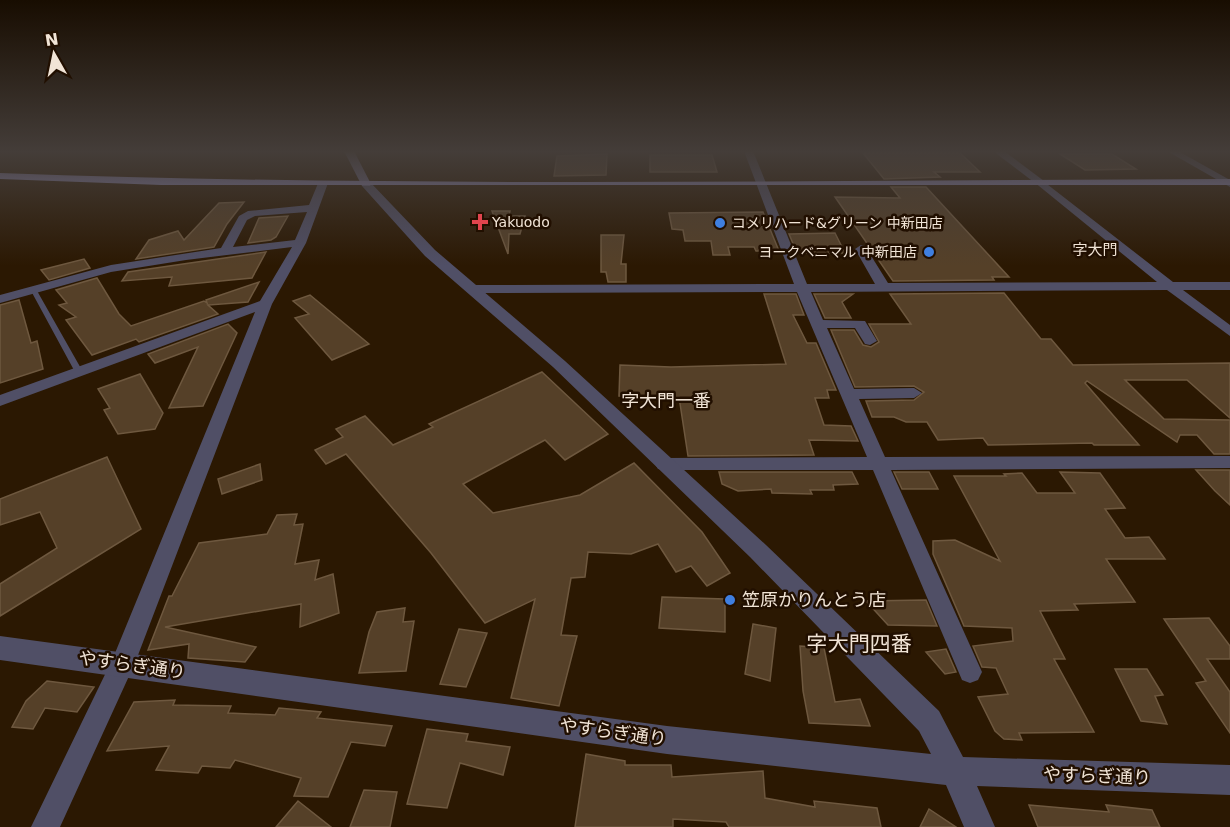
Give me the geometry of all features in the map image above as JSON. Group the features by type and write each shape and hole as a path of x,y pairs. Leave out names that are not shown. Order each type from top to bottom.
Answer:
{"street":[{"path":"45,827 123,663 265,304 300,243 320,190"},
{"path":"371,190 430,253 559,364 758,551 929,721 980,827"},
{"path":"763,190 802,287 970,672"},
{"path":"1050,190 1112,242 1230,332"},
{"path":"225,251 243,218 252,213 314,208"},
{"path":"0,299 132,263 300,243"},
{"path":"861,249 883,286"},
{"path":"471,289 1230,286"},
{"path":"0,401 265,304"},
{"path":"819,324 860,324 870,341"},
{"path":"850,394 914,393"},
{"path":"664,464 1230,462"},
{"name":"やすらぎ通り","path":"0,648 123,663 667,740 955,771 1230,780"}],"lane":[{"path":"33,289 80,372"}],"building":[{"name":"ヨークベニマル 中新田店","path":"893,190 928,190 1009,277 992,277 994,280 893,281 835,197 900,198"},
{"path":"244,202 227,224 214,247 136,259 149,240 178,231 184,240 219,203"},
{"path":"492,211 510,211 509,216 525,216 520,234 509,234 508,254"},
{"path":"763,212 779,251 756,251 754,247 728,247 730,255 713,255 711,241 685,241 683,230 672,229 669,213"},
{"path":"288,216 276,237 271,240 248,243 259,218"},
{"path":"835,233 845,253 797,253 789,234"},
{"path":"601,235 624,235 621,264 626,264 626,282 608,282 606,272 601,272"},
{"path":"266,252 252,278 169,286 172,277 122,281 128,272"},
{"path":"84,259 90,268 49,280 41,270"},
{"path":"97,278 119,314 131,326 204,301 207,303 206,300 259,282 248,302 208,305 218,314 139,342 136,339 92,355 66,320 76,317 59,305 67,303 56,290"},
{"path":"1004,293 1041,339 1051,339 1073,365 1230,363 1230,418 1187,380 1125,380 1164,419 1230,420 1230,454 1214,454 1197,435 1180,435 1177,442 1087,381 1085,383 1139,445 1094,445 1092,443 988,445 983,438 938,440 927,422 906,422 894,417 872,417 866,401 914,400 924,392 914,386 855,387 831,330 854,330 863,345 871,347 879,342 869,324 911,324 890,294"},
{"path":"764,294 796,294 804,315 793,315 807,343 816,343 836,390 827,390 829,398 815,398 824,425 851,426 858,441 809,440 814,455 688,456 679,397 619,396 620,365 671,367 786,364"},
{"path":"814,294 853,294 842,302 851,318 825,318"},
{"path":"310,295 369,344 332,360 295,318 309,314 293,301"},
{"path":"19,300 31,343 37,341 43,369 0,383 0,305"},
{"path":"228,324 237,333 203,406 169,408 198,347 155,363 148,354"},
{"path":"542,372 608,434 565,460 545,440 463,484 493,513 580,495 634,463 702,532 730,573 707,586 691,566 676,572 658,544 631,554 588,552 585,577 571,578 561,635 577,636 559,706 511,698 535,599 485,623 431,553 346,454 326,464 315,450 343,437 336,429 365,416 393,445 433,427 429,424"},
{"path":"140,374 163,413 155,429 118,434 104,410 110,408 98,389"},
{"path":"107,457 141,529 0,616 0,584 57,548 40,512 0,525 0,499"},
{"path":"260,464 262,480 222,494 218,479"},
{"path":"1196,470 1230,470 1230,505 1215,491"},
{"path":"719,472 852,472 858,484 833,485 834,490 810,490 812,494 772,493 771,489 738,491 722,484"},
{"path":"894,472 929,472 938,489 902,489"},
{"path":"1060,472 1100,473 1125,508 1105,509 1125,538 1149,537 1165,559 1106,559 1135,602 1074,604 1078,610 1040,611 1065,659 1054,659 1094,732 1019,733 1022,740 1004,739 995,731 978,697 1008,694 996,668 982,667 973,646 1013,641 1012,628 964,626 933,554 933,541 955,540 1000,561 954,476 1006,476 1004,474 1022,473 1037,493 1075,493"},
{"path":"297,514 294,525 303,524 295,564 319,560 315,580 333,574 339,613 300,627 301,604 165,627 256,647 245,662 188,658 189,644 148,650 169,596 172,596 199,543 267,534 277,515"},
{"path":"662,597 725,599 725,632 659,628"},
{"path":"926,600 937,626 888,625 866,601"},
{"path":"405,608 403,622 414,621 406,671 359,673 369,632 377,612"},
{"path":"1209,618 1230,646 1230,659 1207,659 1230,692 1230,733 1196,683 1206,681 1164,619"},
{"path":"753,624 776,628 770,681 745,674"},
{"path":"459,629 487,633 466,687 440,684"},
{"path":"800,646 824,648 835,702 860,699 870,726 809,723 803,691"},
{"path":"946,649 956,672 945,674 926,652"},
{"path":"1115,669 1147,669 1163,695 1155,696 1167,724 1141,721"},
{"path":"47,681 94,687 77,712 45,708 33,729 12,727 26,701"},
{"path":"175,700 173,705 231,706 228,713 275,715 279,708 321,712 317,718 392,726 385,746 351,742 328,797 294,796 301,778 235,760 230,768 202,766 198,773 156,770 169,746 107,751 134,702"},
{"path":"427,729 468,734 466,741 510,747 503,775 460,763 447,808 407,804"},
{"path":"586,754 625,761 625,765 671,765 672,777 763,771 765,798 815,807 814,801 877,808 881,827 729,827 726,822 673,819 673,827 575,827"},
{"path":"364,790 397,792 390,827 350,827"},
{"path":"298,801 331,827 276,827"},
{"path":"1029,805 1109,812 1106,805 1152,810 1160,827 1038,827"},
{"path":"929,809 956,827 920,827"}],"place":[{"name":"Yakuodo","path":"480,222"},
{"name":"コメリハード&グリーン 中新田店","path":"720,223"},
{"name":"ヨークベニマル 中新田店","path":"929,252"},
{"name":"笠原かりんとう店","path":"730,600"}],"district":[{"name":"字大門","path":"1095,250"},
{"name":"字大門一番","path":"666,401"},
{"name":"字大門四番","path":"859,644"}]}
